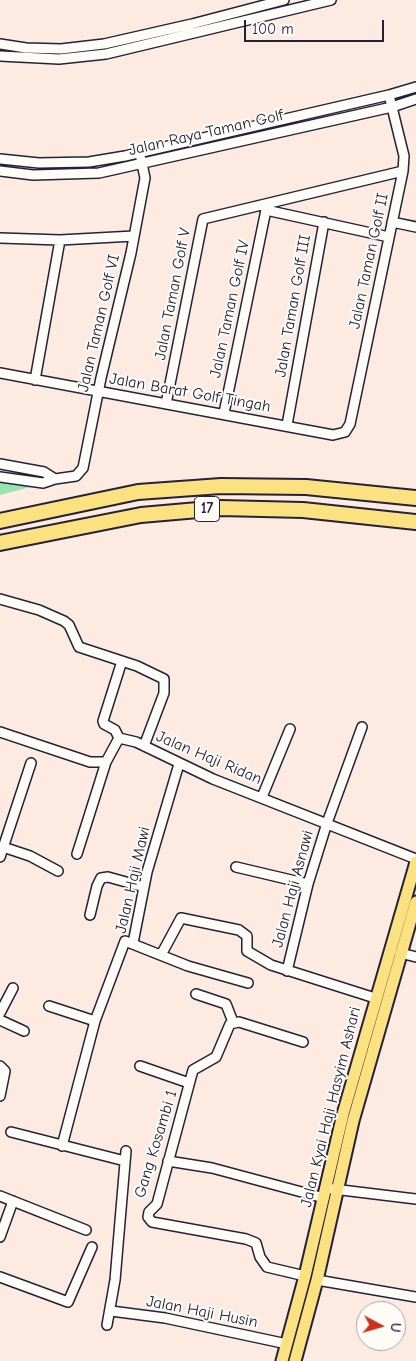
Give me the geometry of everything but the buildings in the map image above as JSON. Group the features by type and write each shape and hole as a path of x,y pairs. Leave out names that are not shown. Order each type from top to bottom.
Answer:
{"highway":[{"name":"17","path":"0,521 138,492 221,486 306,487 416,498"},
{"name":"17","path":"0,543 132,516 221,508 303,510 416,522"}],"main road":[{"name":"Jalan Kyai Haji Hasyim Ashari","path":"282,1361 306,1276 343,1114 416,860"},
{"name":"Jalan Kyai Haji Hasyim Ashari","path":"295,1361 317,1280 354,1121 400,953 416,902"}],"street":[{"path":"0,44 26,48 104,44 284,0"},
{"path":"0,56 59,59 106,54 331,0"},
{"name":"Jalan Raya Taman Golf","path":"0,159 40,163 89,162 389,95 416,87"},
{"name":"Jalan Taman Golf II","path":"345,432 350,424 403,171 404,156 389,95"},
{"name":"Jalan Raya Taman Golf","path":"0,171 33,175 99,173 392,107 416,99"},
{"name":"Jalan Taman Golf VI","path":"0,477 37,483 76,476 83,468 145,178 140,152"},
{"path":"264,207 403,171"},
{"path":"264,207 389,237"},
{"name":"Jalan Taman Golf V","path":"166,404 203,219 264,207"},
{"name":"Jalan Taman Golf IV","path":"224,413 264,207"},
{"name":"Jalan Taman Golf III","path":"287,425 324,222"},
{"path":"392,222 416,227"},
{"path":"0,238 60,240 134,236"},
{"path":"35,380 60,240"},
{"name":"Jalan Barat Golf Tingah","path":"0,373 224,413 333,435 345,432"},
{"path":"0,464 44,472 55,479"},
{"path":"0,599 40,610 64,621 69,625 79,647 159,676 165,683 164,693 144,746"},
{"path":"77,854 106,762 119,738 115,730 104,724 103,721 122,662"},
{"name":"Jalan Haji Asnawi","path":"362,727 327,823 308,884 287,971 375,998"},
{"path":"262,797 290,729"},
{"path":"0,732 90,762 106,762"},
{"name":"Jalan Haji Ridan","path":"119,738 122,737 144,746 180,764 416,860"},
{"path":"0,857 31,764"},
{"name":"Jalan Haji Mawi","path":"180,764 144,887 133,943 188,966 248,983"},
{"path":"3,847 30,856 58,870"},
{"path":"236,867 308,884"},
{"path":"90,915 94,895 101,878 108,877 144,887"},
{"path":"161,955 181,918 239,930 247,936 249,952 271,965 287,971"},
{"path":"62,1146 95,1021 124,942 133,943"},
{"path":"400,953 416,957"},
{"path":"0,1013 13,988"},
{"path":"196,994 226,1004 233,1022 302,1042"},
{"path":"49,1006 95,1021"},
{"path":"0,1020 24,1031"},
{"name":"Gang Kosambi 1","path":"233,1022 228,1026 216,1057 195,1067 189,1083 157,1204 149,1212 148,1217 152,1222 246,1239 256,1243 260,1257 267,1267 306,1276"},
{"path":"0,1066 5,1071 0,1096"},
{"path":"140,1066 189,1083"},
{"path":"12,1132 125,1161"},
{"path":"107,1325 115,1280 126,1151"},
{"path":"168,1162 212,1168 324,1193 338,1190 416,1198"},
{"path":"0,1196 86,1230"},
{"path":"0,1237 13,1201"},
{"path":"0,1277 68,1302 92,1247"},
{"path":"317,1280 416,1296"},
{"name":"Jalan Haji Husin","path":"110,1311 165,1318 287,1344"}],"green space":[{"path":"0,480 34,486 0,495"}]}
